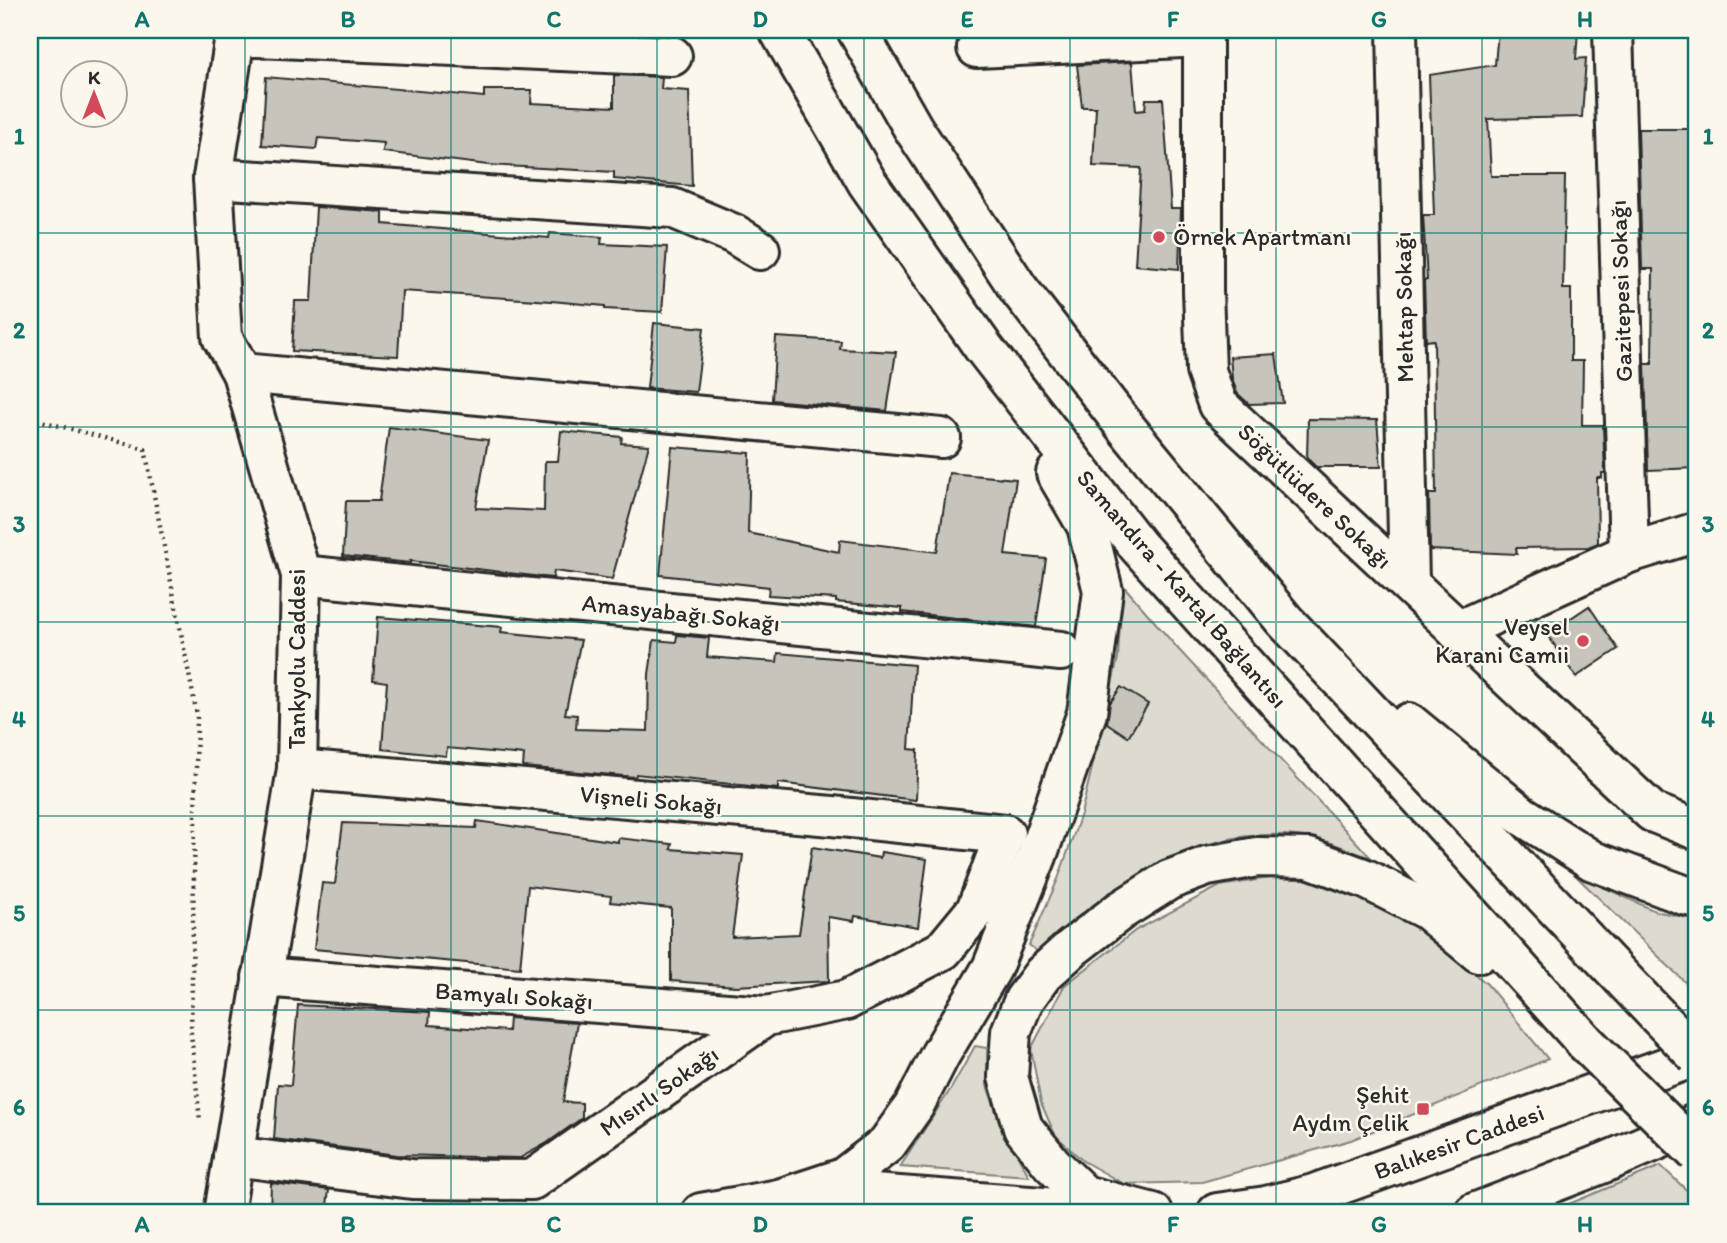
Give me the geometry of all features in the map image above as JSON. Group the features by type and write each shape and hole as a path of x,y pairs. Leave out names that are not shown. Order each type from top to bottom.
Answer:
{"main road":[{"name":"Samandıra - Kartal Bağlantısı","path":"779,30 867,182 982,347 1138,546 1585,1042"},
{"path":"857,30 913,128 1018,288 1127,429 1284,620 1697,1056"},
{"name":"Mehtap Sokağı","path":"1397,30 1409,583"},
{"name":"Gazitepesi Sokağı","path":"1613,30 1629,553"},
{"path":"235,33 672,56"},
{"name":"Tankyolu Caddesi","path":"225,1213 297,769 301,575 242,373 222,337 213,178 235,33"},
{"path":"977,48 1203,34"},
{"name":"Söğütlüdere Sokağı","path":"1203,34 1203,292 1206,371 1218,405 1652,812 1697,830"},
{"path":"213,178 672,208 734,234 760,250"},
{"path":"779,1199 843,1178 887,1144 914,1106 940,1055 992,968 1037,856 1087,713 1103,591 1087,526 982,347"},
{"path":"242,373 941,438"},
{"path":"1458,631 1629,553 1697,532"},
{"name":"Amasyabağı Sokağı","path":"301,575 1061,651"},
{"path":"1284,620 1521,815 1593,861 1697,898"},
{"name":"Vişneli Sokağı","path":"297,769 832,816 1005,834"},
{"name":"Mısırlı Sokağı","path":"233,1156 412,1179 532,1180 766,1016 848,1000 943,950 976,910 1005,834"},
{"path":"1153,1213 1084,1195 1052,1164 1023,1128 1008,1077 1011,1032 1024,1000 1043,974 1120,911 1169,880 1207,866 1257,857 1310,858 1366,879 1427,910 1585,1042 1697,1153"},
{"name":"Bamyalı Sokağı","path":"262,977 766,1016"},
{"name":"Balıkesir Caddesi","path":"1217,1213 1266,1206 1314,1194 1697,1056"},
{"path":"1474,1213 1606,1162 1697,1123"},
{"path":"701,1213 779,1199 860,1193 1133,1213"}],"path":[{"path":"30,418 145,449 197,715 191,1033 201,1128"}],"shaded area":[{"path":"1122,584 1179,650 1372,859 1321,840 1279,835 1240,837 1203,846 1167,860 1133,879 1100,901 1038,952 1029,945 1058,879 1081,814 1118,658"},
{"path":"1573,873 1655,911 1697,920 1697,994"},
{"path":"1288,875 1362,893 1424,931 1487,984 1548,1059 1351,1140 1202,1182 1124,1184 1083,1161 1055,1135 1041,1103 1031,1049 1064,986 1136,930 1220,886"},
{"path":"975,1046 987,1048 987,1085 999,1121 1029,1176 900,1167 952,1087"},
{"path":"1661,1166 1697,1200 1697,1213 1547,1213"}],"building":[{"path":"1498,30 1578,30 1576,59 1586,58 1582,117 1488,119 1491,176 1565,176 1563,289 1571,289 1571,361 1583,361 1582,425 1603,425 1605,473 1602,473 1602,478 1597,478 1598,543 1588,547 1516,548 1517,554 1430,550 1429,494 1436,494 1434,340 1426,341 1424,280 1427,280 1423,215 1434,215 1429,75 1495,65"},
{"path":"1132,62 1136,111 1145,110 1146,99 1163,99 1171,209 1181,209 1179,269 1135,265 1141,168 1093,166 1096,107 1082,107 1077,65"},
{"path":"614,75 662,77 661,89 689,91 692,186 614,179 614,172 488,165 383,152 384,143 318,138 316,149 262,145 266,77 484,97 484,90 532,90 531,103 614,107"},
{"path":"1638,129 1697,129 1697,468 1648,470 1645,364 1652,364 1653,269 1642,269"},
{"path":"316,207 383,212 383,224 549,238 550,233 602,237 601,244 667,247 662,312 402,291 398,356 292,351 295,301 311,301"},
{"path":"654,323 704,328 696,392 647,388"},
{"path":"776,337 841,341 840,349 896,352 887,411 772,400"},
{"path":"1276,354 1283,403 1249,404 1237,393 1230,357"},
{"path":"1308,419 1377,420 1381,467 1316,467 1307,458"},
{"path":"389,427 488,440 476,508 544,511 545,461 558,461 561,431 622,437 621,443 649,445 612,579 554,571 553,578 343,556 346,501 379,501"},
{"path":"672,447 750,453 748,533 839,552 840,540 937,552 949,473 1016,479 1005,555 1046,559 1036,627 902,612 902,608 836,602 836,599 768,595 769,587 660,575"},
{"name":"Veysel Karani Camii","path":"1589,606 1618,649 1576,677 1547,634"},
{"path":"378,617 502,627 501,632 581,640 565,714 577,715 576,729 648,731 649,674 654,640 676,642 677,635 709,638 707,657 777,662 778,653 914,665 909,749 918,750 916,800 778,783 778,789 636,774 635,777 523,767 524,755 447,748 446,756 382,749 387,682 373,680"},
{"path":"1121,687 1148,704 1128,737 1107,723 1110,703"},
{"path":"477,821 618,842 618,838 672,844 671,849 743,855 732,937 799,934 812,847 880,858 881,852 927,859 918,927 855,916 854,921 828,917 829,981 736,986 671,981 671,908 610,902 611,896 528,886 520,968 314,949 322,883 335,884 343,823 476,828"},
{"path":"298,1005 430,1012 429,1025 508,1031 509,1018 577,1023 563,1102 582,1103 582,1118 520,1158 397,1155 274,1139 278,1084 291,1085"},
{"path":"271,1183 329,1190 326,1213 270,1213"}],"place":[{"name":"Örnek Apartmanı","path":"1159,237"},
{"name":"Veysel Karani Camii","path":"1583,641"},
{"name":"Şehit Aydın Çelik","path":"1423,1109"}]}
